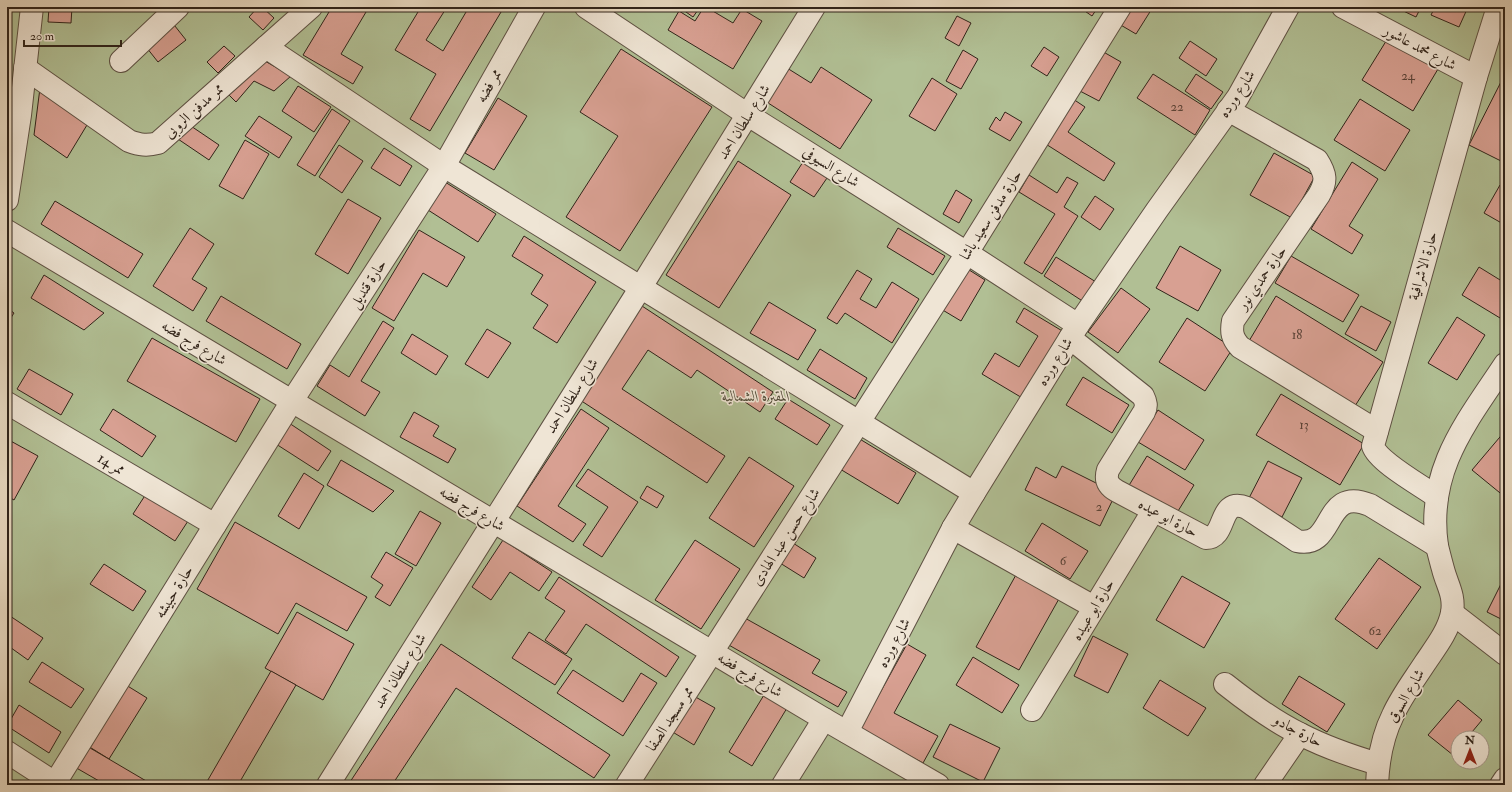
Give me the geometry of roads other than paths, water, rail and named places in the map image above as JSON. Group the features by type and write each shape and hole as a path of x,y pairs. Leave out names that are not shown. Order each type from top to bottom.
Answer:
{"street":[{"path":"7,200 20,115 32,7"},
{"path":"121,61 178,7"},
{"name":"ممر مدفن الروبى","path":"25,68 129,141 138,145 148,146 158,143 312,7"},
{"name":"ممر فضه","path":"444,166 534,7"},
{"name":"شارع السيوفي","path":"586,7 748,115 968,253 1074,332"},
{"name":"شارع سلطان احمد","path":"328,785 641,287 814,7"},
{"name":"حارة مدفن سعيد باشا","path":"859,422 968,253 1120,7"},
{"name":"شارع ورده","path":"847,732 954,528 974,493 1074,332 1157,210 1238,97 1288,7"},
{"name":"شارع محمد عاشور","path":"1343,7 1476,77"},
{"name":"حارة الاشرافية","path":"1437,496 1378,456 1373,446 1476,77 1498,7"},
{"path":"266,47 444,166 974,493"},
{"name":"حارة حمدي نور","path":"1228,110 1317,160 1323,168 1325,178 1324,187 1319,195 1233,321 1231,330 1234,340 1240,347 1376,431"},
{"name":"حارة قنديل","path":"292,401 444,166"},
{"name":"شارع فرج فضه","path":"7,231 824,719 938,785"},
{"name":"حارة ابو عيده","path":"1074,332 1143,396 1145,400 1146,408 1144,412 1108,470 1106,476 1107,483 1111,488 1202,537 1210,538 1216,534 1227,512 1232,506 1240,505 1247,508 1296,541 1310,541 1317,538 1338,507 1345,502 1362,501 1437,546"},
{"name":"شارع السوق","path":"1377,775 1386,730 1393,714 1446,631 1452,613 1452,593 1443,570 1437,546 1435,521 1437,496 1441,476 1448,455 1458,436 1505,364"},
{"name":"حارة حبيشه","path":"57,784 292,401"},
{"name":"ممر 14","path":"7,403 215,525"},
{"name":"شارع حسن عبد الهادى","path":"712,652 859,422"},
{"name":"حارة ابو عبيده","path":"1032,710 1153,510"},
{"path":"954,528 1094,607"},
{"path":"1452,613 1505,654"},
{"name":"ممر مسجد الصفا","path":"627,785 712,652"},
{"name":"حارة جادو","path":"1225,684 1249,703 1300,734 1338,752 1377,775"},
{"path":"783,785 824,719"},
{"path":"1265,785 1300,734"},
{"path":"7,752 57,784"},
{"path":"1501,785 1505,779"}],"park label":[{"name":"المقبرة الشمالية","path":"756,396"}]}
